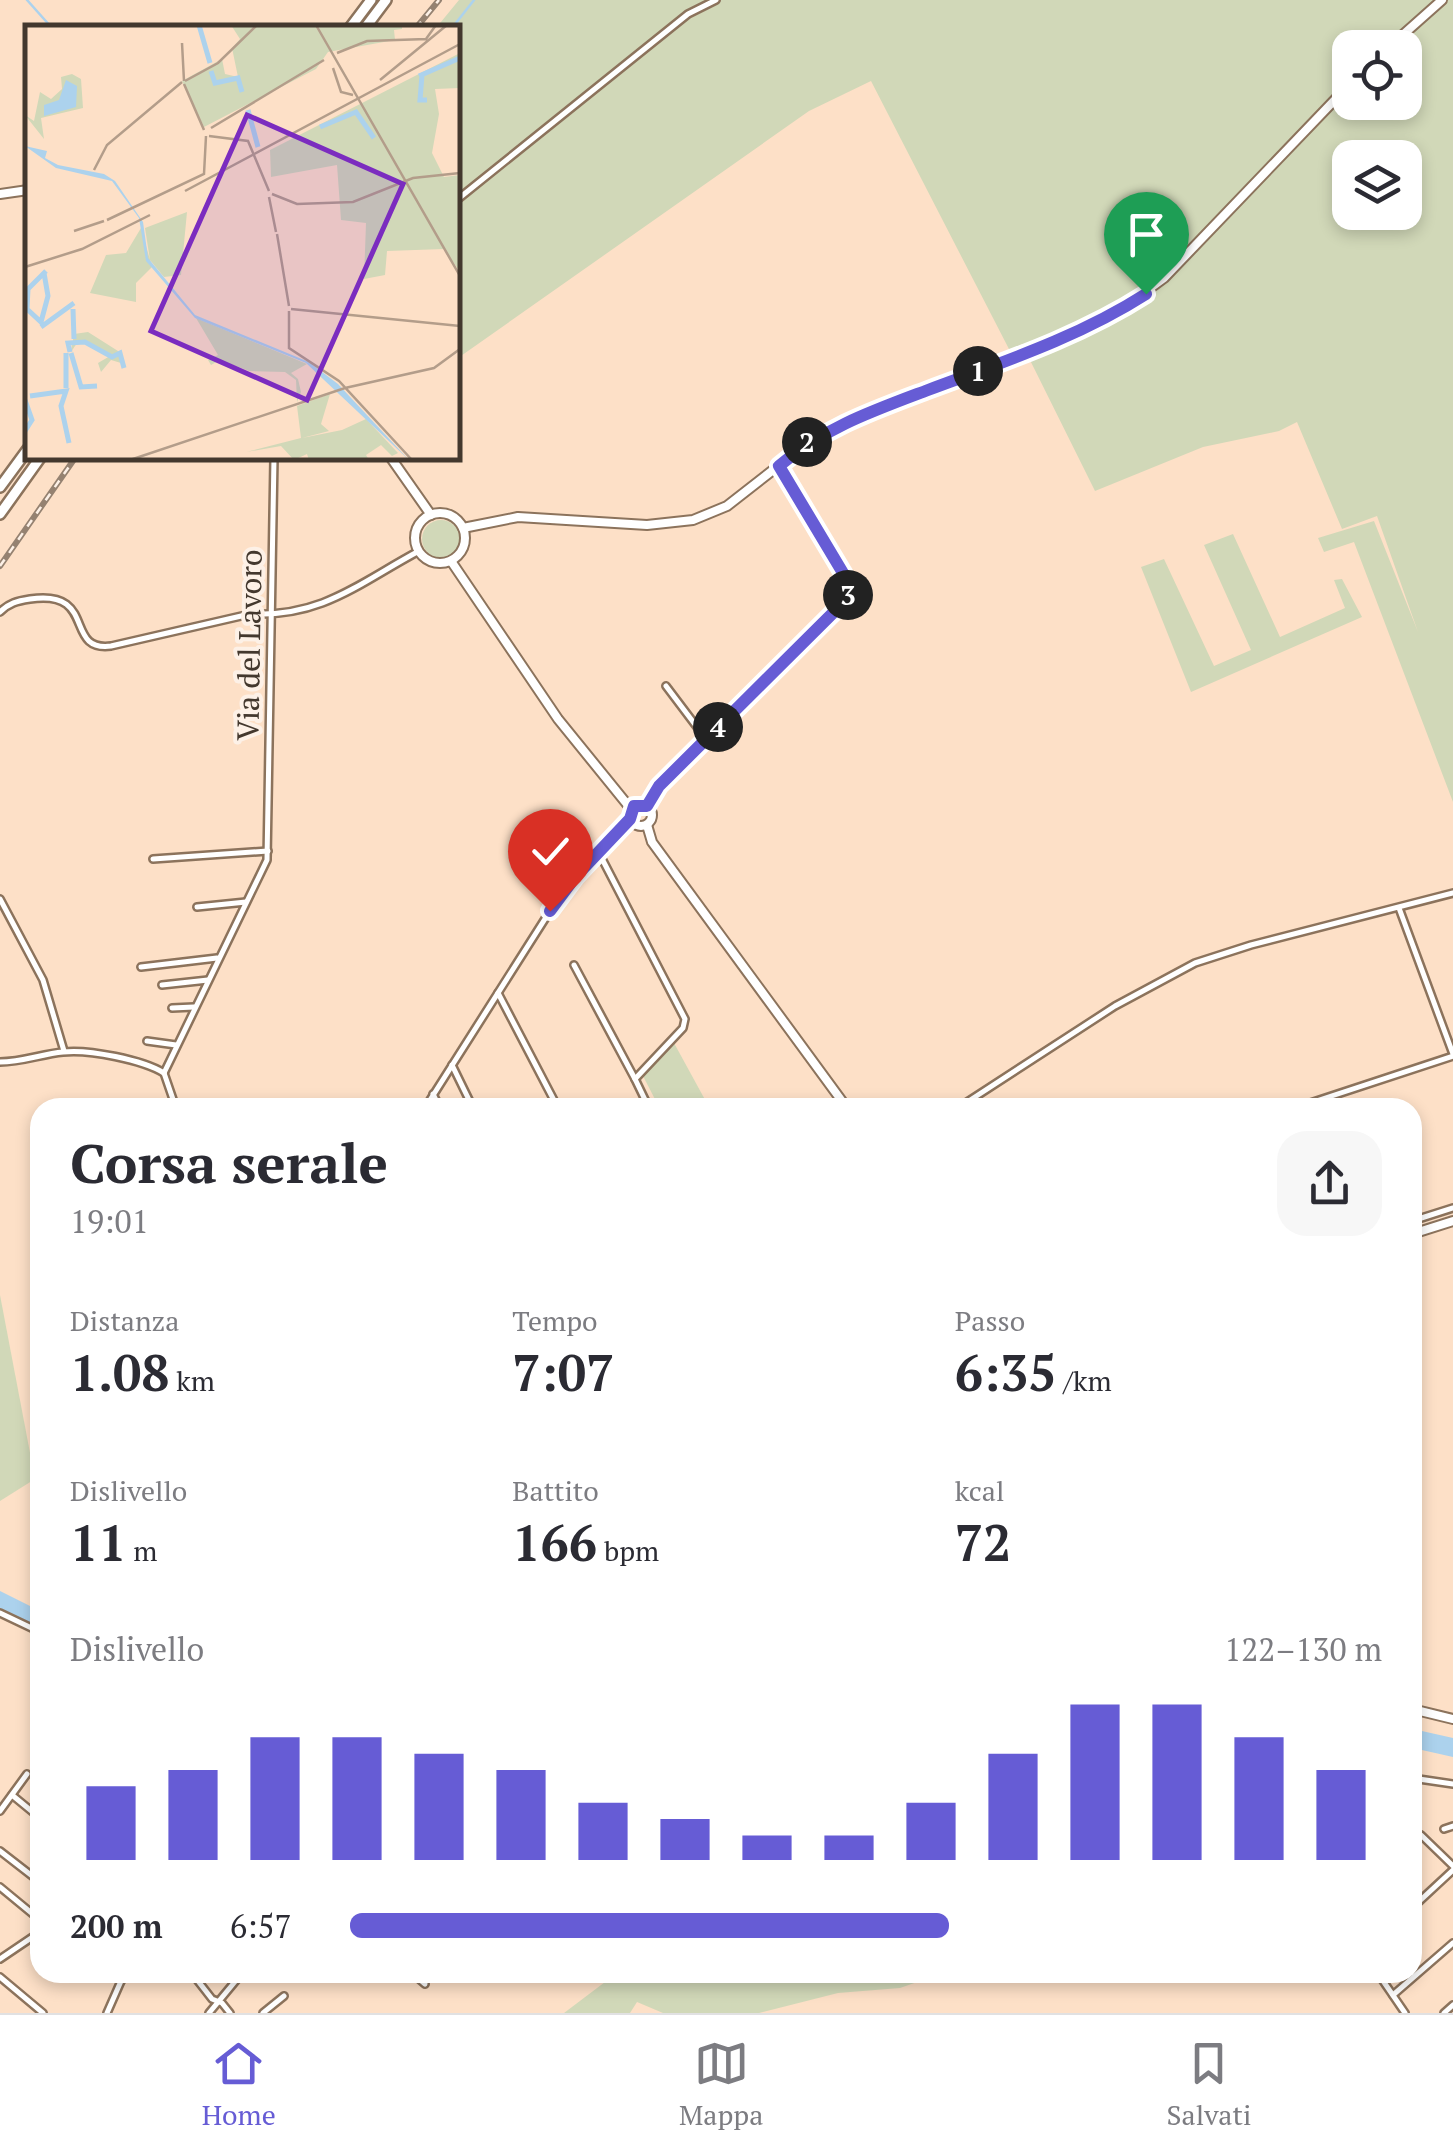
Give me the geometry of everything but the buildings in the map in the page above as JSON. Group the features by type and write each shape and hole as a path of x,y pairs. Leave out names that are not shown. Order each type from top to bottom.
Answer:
{"highway":[{"path":"352,25 372,0"},
{"path":"367,25 386,0"},
{"path":"0,487 25,453"},
{"path":"0,514 39,460"}],"street":[{"path":"460,197 688,14 716,0"},
{"path":"1408,30 1442,0"},
{"path":"463,528 518,517 647,525 683,522 726,506 818,435 1054,343 1146,294 1332,103"},
{"path":"0,194 25,190"},
{"name":"Via del Lavoro","path":"246,902 268,851 274,460"},
{"path":"392,460 430,516"},
{"path":"647,806 659,786 845,601 850,590 779,466"},
{"path":"446,514 463,528 462,550 451,561 430,561 419,551 418,527 430,516 446,514"},
{"path":"0,612 19,601 60,599 72,608 89,643 102,648 250,614 272,615 327,604 419,551"},
{"path":"451,561 558,719 637,826 647,825"},
{"path":"666,686 706,739"},
{"path":"431,1098 550,911 640,804 647,806 652,816 647,825 652,842 840,1098"},
{"path":"153,859 268,851"},
{"path":"598,852 684,1020 683,1028 634,1079"},
{"path":"973,1098 1115,1006 1195,963 1453,892"},
{"path":"0,900 43,980 64,1052"},
{"path":"197,907 246,902"},
{"path":"164,1073 246,902"},
{"path":"1325,1098 1453,1055 1399,908"},
{"path":"140,966 218,958"},
{"path":"574,966 644,1098"},
{"path":"162,986 208,980"},
{"path":"498,992 553,1098"},
{"path":"172,1008 194,1006"},
{"path":"147,1042 176,1045"},
{"path":"0,1062 64,1052 121,1059 164,1073 173,1098"},
{"path":"452,1065 469,1098"},
{"path":"434,1094 436,1098"},
{"path":"1422,1219 1453,1208"},
{"path":"1422,1231 1453,1221"},
{"path":"0,1613 30,1627"},
{"path":"1422,1711 1453,1718"},
{"path":"0,1811 27,1774"},
{"path":"1422,1779 1453,1784"},
{"path":"12,1795 30,1810"},
{"path":"1444,1830 1453,1826"},
{"path":"1422,1836 1453,1868 1422,1898"},
{"path":"0,1850 30,1874"},
{"path":"0,1887 30,1912"},
{"path":"0,1958 30,1938"},
{"path":"1422,1970 1453,1943"},
{"path":"0,1977 43,2013"},
{"path":"107,2013 120,1983"},
{"path":"200,1983 230,2013"},
{"path":"209,2013 233,1983"},
{"path":"1385,1983 1405,2013"},
{"path":"1394,1995 1408,1983"},
{"path":"263,2013 284,1996"},
{"path":"1444,2013 1453,2005"}],"green space":[{"path":"459,0 1453,0 1453,802 1354,542 1324,552 1318,538 1374,521 1418,632 1377,516 1342,529 1297,422 1279,431 1203,447 1095,491 1022,344 1010,351 871,81 809,111 460,357 460,25 438,25"},
{"path":"441,520 454,526 460,539 454,552 441,558 428,552 422,539 428,526"},
{"path":"1233,534 1280,637 1345,608 1334,580 1342,579 1362,617 1191,692 1141,567 1164,559 1214,666 1251,650 1204,545"},
{"path":"674,1043 704,1098 654,1098 643,1076"},
{"path":"0,1295 30,1453 30,1482 0,1501"},
{"path":"604,1983 914,1983 900,1988 838,1993 759,2013 663,2013 637,2002 630,2013 564,2013"}],"water":[{"path":"0,1591 30,1606 30,1625 0,1611"},
{"path":"1422,1731 1453,1738 1453,1757 1422,1750"}],"waterway":[{"path":"27,0 49,25"},
{"path":"454,25 474,0"}],"railway":[{"path":"418,25 439,0"},
{"path":"0,566 74,460"}],"route":[{"path":"550,911 576,876 630,819 634,806 647,806 659,786 845,601 850,590 846,578 779,466 818,435 1054,343 1146,294"}]}
